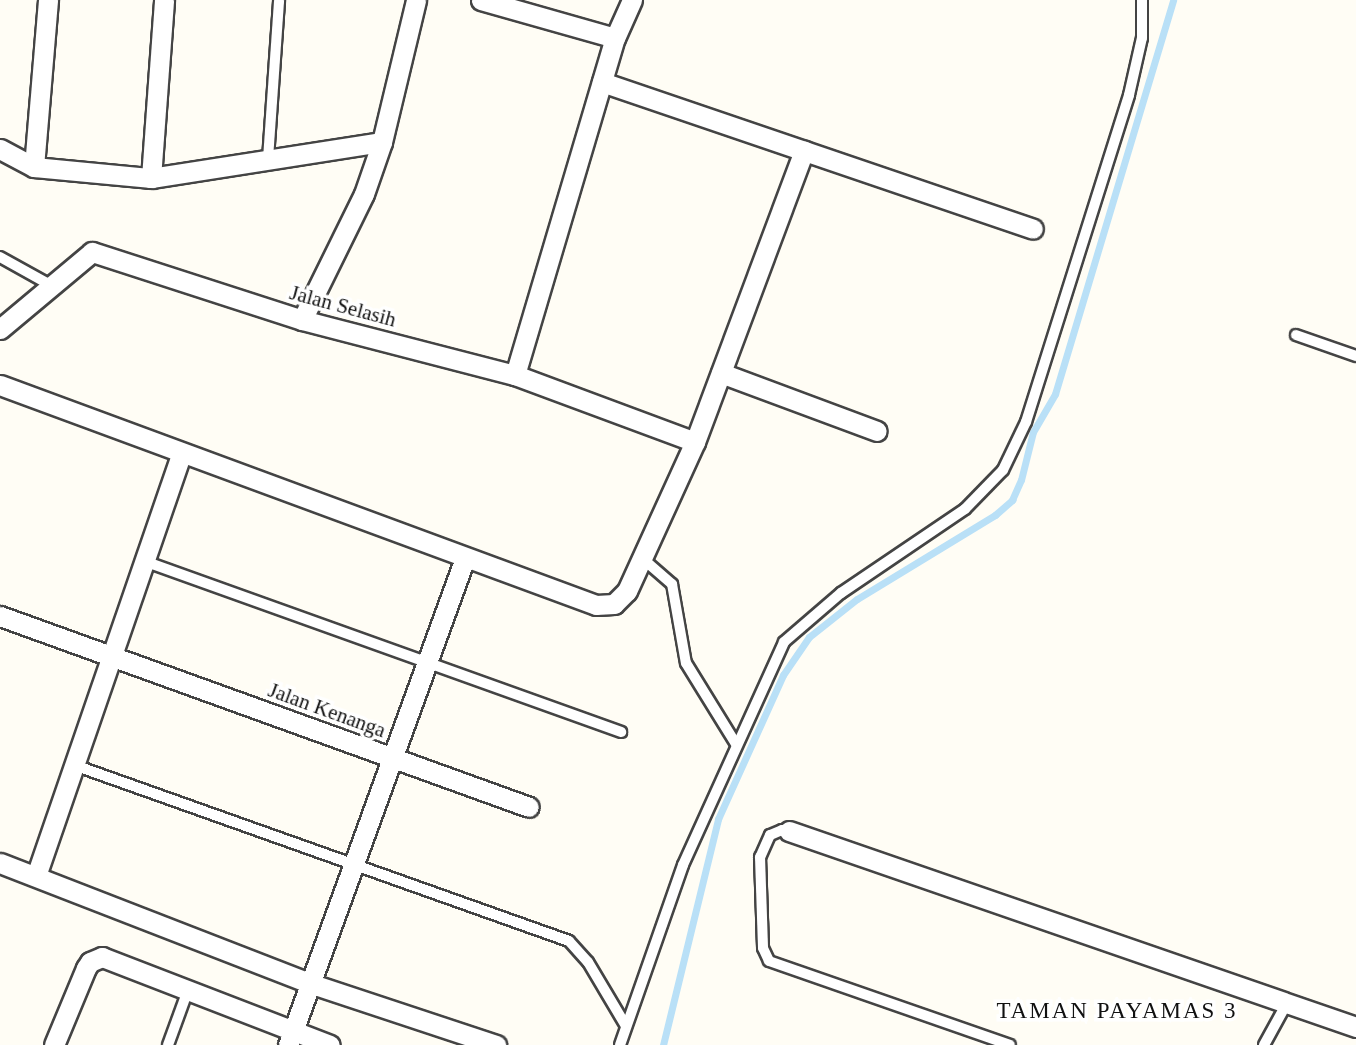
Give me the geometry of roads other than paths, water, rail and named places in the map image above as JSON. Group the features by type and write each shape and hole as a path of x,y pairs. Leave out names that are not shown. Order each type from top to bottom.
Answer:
{"street":[{"path":"34,167 48,0"},
{"path":"151,178 164,0"},
{"path":"302,320 363,194 382,142 416,0"},
{"path":"481,0 615,38"},
{"path":"515,375 615,38 632,0"},
{"path":"602,82 1033,229"},
{"path":"0,149 34,167 151,178 382,142"},
{"path":"0,385 465,558 605,606 622,599 695,442 804,151"},
{"name":"Jalan Selasih","path":"0,329 92,252 302,320 515,375 695,442"},
{"path":"721,373 877,431"},
{"path":"36,876 182,453"},
{"path":"290,1039 355,867 465,558"},
{"name":"Jalan Kenanga","path":"0,616 529,807"},
{"path":"789,831 1356,1027"},
{"path":"2,868 36,876 312,984 496,1045"},
{"path":"54,1045 86,968 96,959 109,959 188,990 290,1039 330,1045"}],"lane":[{"path":"268,159 279,0"},
{"path":"620,1045 683,864 783,642 841,593 965,509 1003,470 1026,422 1129,95 1142,38 1142,0"},
{"path":"0,257 53,287"},
{"path":"1296,335 1356,356"},
{"path":"642,558 672,584 685,663 736,744"},
{"path":"143,561 621,732"},
{"path":"74,765 569,941 588,962 626,1026"},
{"path":"789,831 782,830 770,835 760,857 763,948 769,961 1010,1045"},
{"path":"168,1045 188,990"},
{"path":"1264,1045 1287,1003"}],"waterway":[{"path":"663,1045 718,819 783,675 809,637 857,599 995,515 1012,500 1021,480 1033,432 1055,394 1173,0"}],"district":[{"name":"TAMAN PAYAMAS 3","path":"1117,1011"}]}
